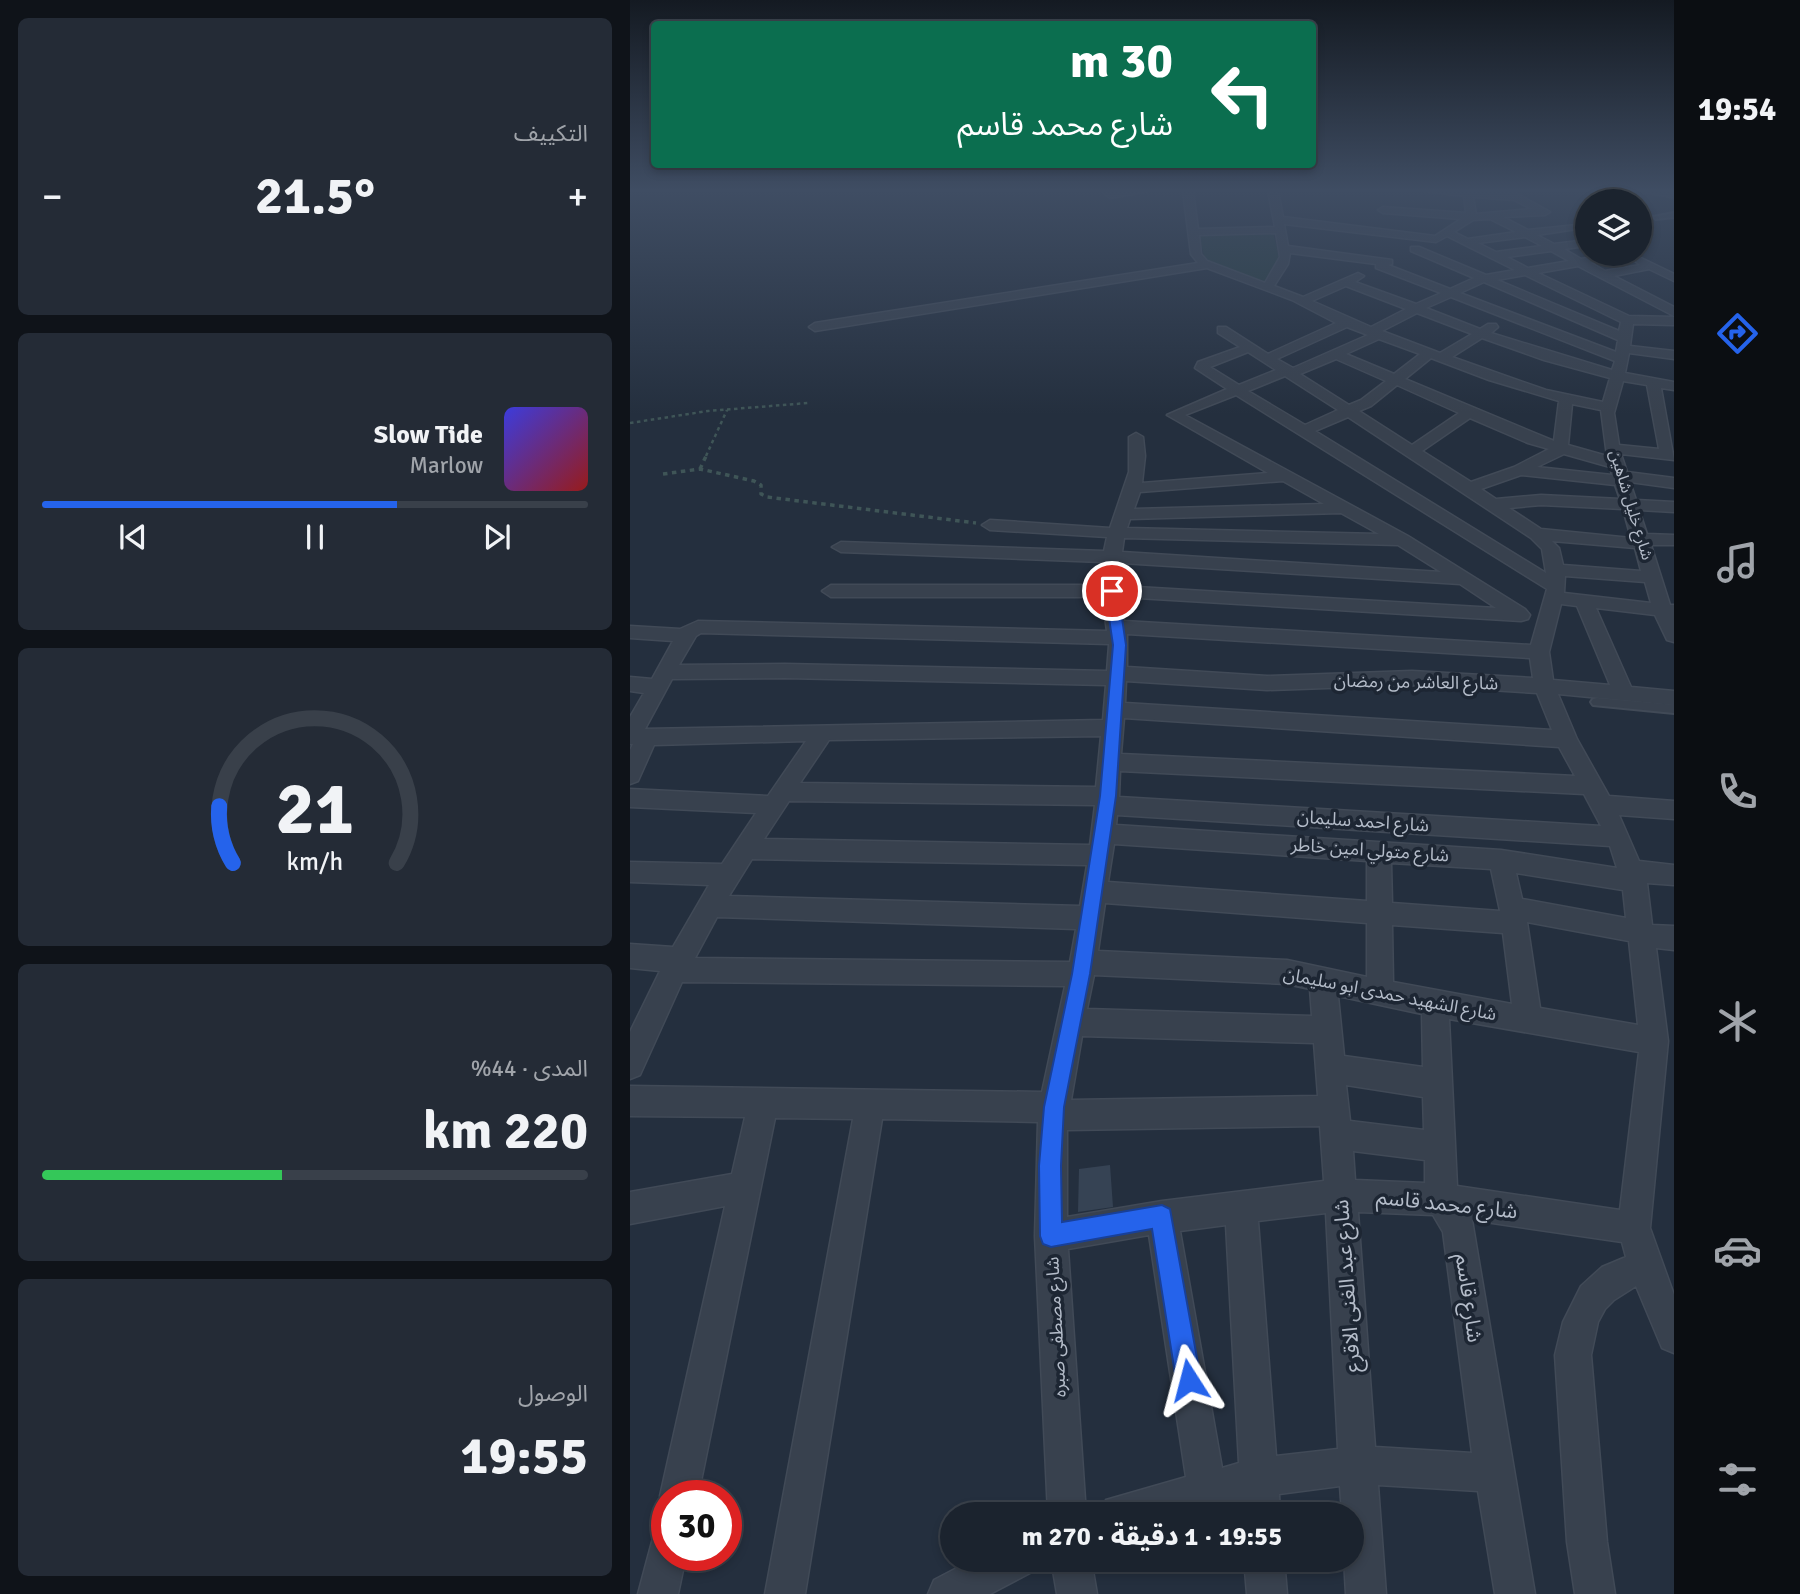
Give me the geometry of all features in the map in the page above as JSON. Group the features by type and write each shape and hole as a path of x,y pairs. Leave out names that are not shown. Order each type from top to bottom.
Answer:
{"street":[{"path":"815,327 1205,265"},
{"path":"1208,265 1303,301 1374,333 1494,377 1607,407"},
{"path":"1268,287 1279,265"},
{"path":"1324,265 1363,274"},
{"path":"1303,301 1381,265"},
{"path":"1387,265 1510,317 1624,349 1674,355"},
{"path":"1450,265 1624,349"},
{"path":"1512,265 1626,320 1671,317"},
{"path":"1542,640 1521,615 1402,540 1176,417 1176,413 1336,354 1417,308 1482,279 1558,265"},
{"path":"1587,266 1649,299 1671,317"},
{"path":"1550,284 1650,266 1674,278"},
{"path":"1624,286 1674,278"},
{"path":"1346,282 1374,297 1417,308 1531,350 1619,378 1674,386"},
{"path":"1604,309 1674,295"},
{"path":"1269,358 1340,317"},
{"path":"1302,432 1351,411 1435,356 1510,317"},
{"name":"شارع خليل شاهين","path":"1626,320 1619,378 1607,407 1618,467 1629,505 1653,577 1668,611 1674,636"},
{"path":"1222,330 1469,488 1537,534 1550,548 1556,585 1542,640 1544,686 1566,739 1619,836 1633,876 1660,1053 1634,1228 1659,1287 1674,1336"},
{"path":"1251,347 1202,366 1302,432 1584,603 1668,611"},
{"path":"1494,377 1531,350"},
{"path":"1336,354 1560,450 1674,483"},
{"path":"1518,470 1618,467 1670,455 1653,383"},
{"path":"1560,450 1566,398"},
{"path":"1413,451 1469,412"},
{"name":"شارع مصطفى صبره","path":"1066,1502 1051,1236 1050,1166 1054,1111 1091,918 1102,844 1116,675 1117,632 1112,591 1118,535 1135,488 1140,461 1136,437"},
{"path":"1469,488 1518,470 1560,450"},
{"path":"1135,488 1287,476"},
{"path":"1493,504 1527,500 1674,507"},
{"path":"1118,535 1344,508"},
{"path":"990,525 1118,535 1463,579"},
{"path":"1537,534 1643,541 1674,540"},
{"path":"841,547 1118,535 1402,540"},
{"path":"1556,585 1653,577"},
{"path":"831,591 1112,591 1521,615"},
{"path":"1584,603 1624,693"},
{"path":"630,775 635,737 685,636 691,629 698,627 1542,640"},
{"path":"630,632 685,636"},
{"name":"شارع العاشر من رمضان","path":"630,684 662,679 785,671 1116,675 1267,683 1412,678 1674,698"},
{"path":"635,737 1114,719 1566,739"},
{"path":"630,1065 676,965 746,849 822,732"},
{"path":"1110,762 1598,796 1674,810"},
{"name":"شارع احمد سليمان","path":"630,798 1107,800 1619,836"},
{"name":"شارع متولي امين خاطر","path":"746,849 1102,844 1380,850 1501,860 1633,876 1674,875"},
{"path":"1380,850 1380,992"},
{"path":"1501,860 1514,916 1528,1020"},
{"path":"630,872 730,875"},
{"path":"1095,892 1380,913 1514,916 1674,938"},
{"path":"712,906 1091,918"},
{"name":"شارع الشهيد حمدى ابو سليمان","path":"630,956 676,965 1287,972 1434,1004 1528,1020 1660,1053"},
{"name":"شارع عبد الغنى الاقرع","path":"1323,979 1341,1195 1366,1594"},
{"name":"شارع قاسم","path":"1434,1004 1442,1200 1459,1228 1494,1474 1515,1594"},
{"path":"1070,1022 1327,1030"},
{"path":"1329,1068 1437,1084"},
{"path":"630,1101 870,1105 1334,1122 1440,1147"},
{"path":"682,1480 763,1103"},
{"path":"785,1594 870,1105"},
{"path":"630,1208 745,1187"},
{"name":"شارع محمد قاسم","path":"1051,1236 1162,1217 1341,1195 1442,1200 1634,1228"},
{"path":"1241,1206 1260,1502"},
{"path":"1162,1217 1207,1490"},
{"path":"1595,1594 1587,1542 1573,1355 1577,1327 1588,1303 1603,1285 1623,1273 1659,1287"},
{"path":"1164,1502 1259,1477 1358,1465 1494,1474"},
{"path":"658,1594 663,1571"},
{"path":"948,1594 991,1572"},
{"path":"1073,1572 1077,1594"},
{"path":"1265,1572 1266,1594"}],"lane":[{"path":"1597,702 1674,709"}],"path":[{"path":"630,423 727,409 808,403"},
{"path":"700,469 727,409"},
{"path":"663,474 700,469 754,481 761,485 761,494 767,496 990,525"}],"green space":[{"path":"1220,265 1277,265 1267,283"}],"building":[{"path":"1110,1165 1113,1207 1078,1212 1079,1169"}],"route":[{"path":"1112,591 1119,645 1108,796 1081,974 1054,1107 1050,1166 1051,1236 1162,1217 1189,1380"}]}
